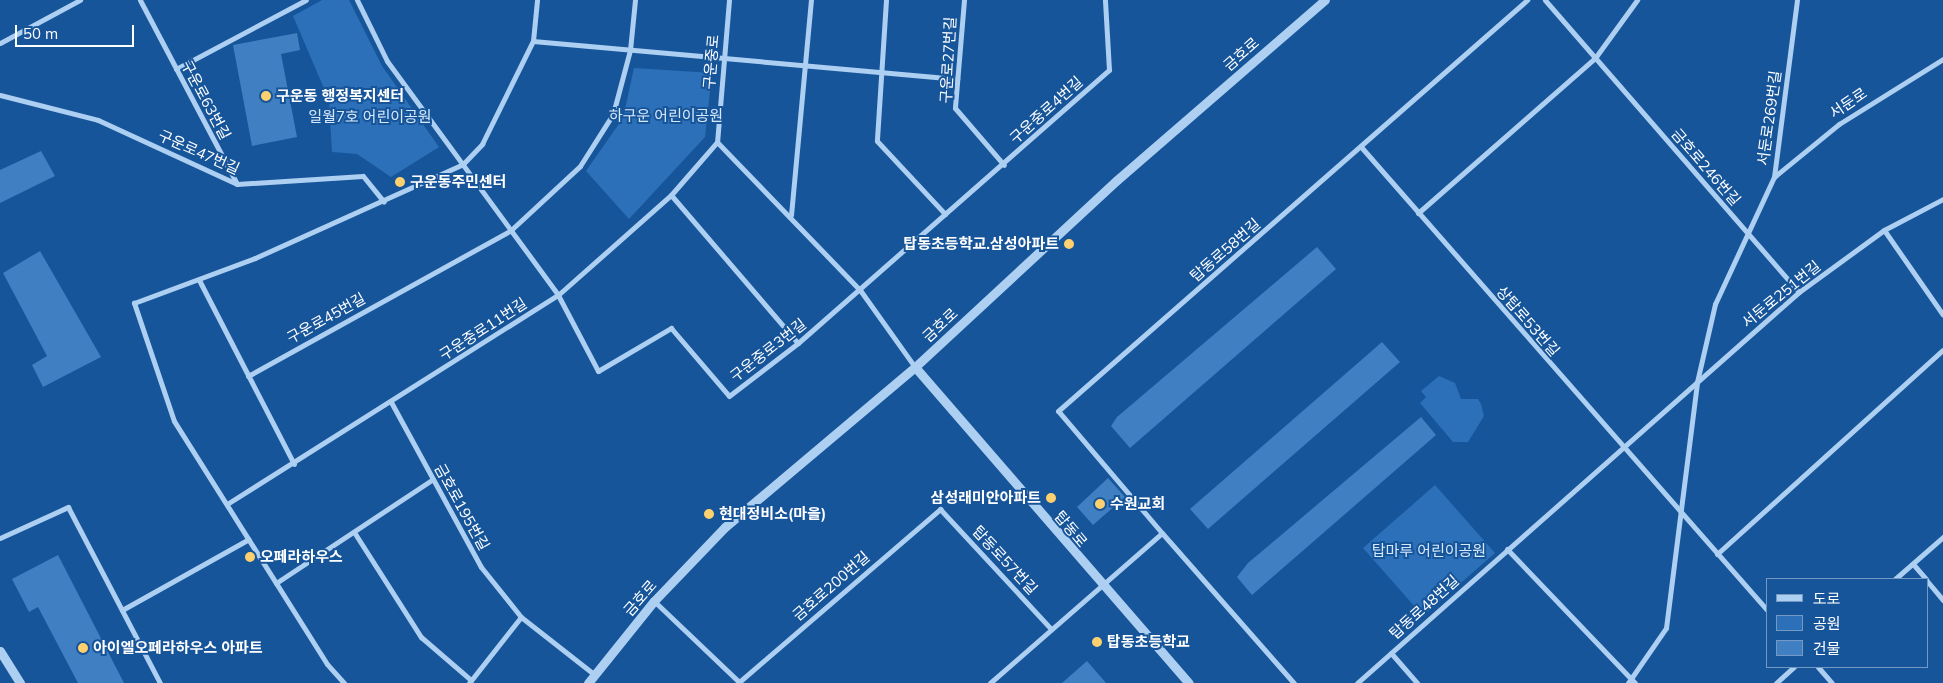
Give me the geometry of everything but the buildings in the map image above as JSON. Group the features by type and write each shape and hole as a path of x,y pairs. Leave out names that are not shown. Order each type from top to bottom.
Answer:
{"street":[{"path":"0,43 80,0"},
{"name":"구운로63번길","path":"140,0 237,184"},
{"path":"176,69 306,0"},
{"path":"357,0 388,61 558,295"},
{"path":"344,683 327,664 174,421 134,303 200,280 384,202 463,164 482,144 533,41 538,0"},
{"name":"구운로45번길","path":"248,376 511,230 580,166 613,114 630,50 635,0"},
{"name":"구운중로","path":"716,142 729,0"},
{"path":"792,215 811,0"},
{"path":"886,0 876,141 944,214"},
{"name":"구운로27번길","path":"964,0 955,108 1004,165"},
{"name":"구운중로4번길","path":"860,290 944,214 1004,165 1110,70 1105,0"},
{"name":"금호로","path":"588,683 654,601 725,527 916,367 1116,180 1325,0"},
{"name":"탑동로58번길","path":"1294,683 1058,411 1362,148 1527,0"},
{"name":"금호로246번길","path":"1545,0 1799,292"},
{"path":"1418,213 1595,58 1638,0"},
{"name":"서둔로269번길","path":"1748,234 1774,177 1797,0"},
{"path":"533,41 957,79"},
{"name":"서둔로","path":"1774,177 1839,124 1943,59"},
{"name":"구운로47번길","path":"0,95 98,120 237,184 363,176 384,202"},
{"path":"716,142 792,215 860,290 916,367"},
{"name":"구운중로11번길","path":"227,504 294,464 558,295 671,195 716,142"},
{"name":"상탑로53번길","path":"1362,148 1622,448 1766,609"},
{"path":"671,195 798,343"},
{"name":"서둔로251번길","path":"1622,448 1799,292 1884,230 1943,199"},
{"path":"1884,230 1943,315"},
{"path":"1507,550 1631,681 1666,628 1678,510 1697,382 1715,304 1748,234"},
{"path":"200,280 294,464"},
{"name":"구운중로3번길","path":"558,295 598,371 671,328 729,396 798,343 860,290"},
{"path":"1717,554 1943,350"},
{"name":"탑동로","path":"916,367 1101,586 1189,683"},
{"name":"금호로195번길","path":"391,402 481,567 521,617 595,675"},
{"name":"탑동로48번길","path":"1357,683 1622,448"},
{"path":"276,583 433,479"},
{"path":"0,538 68,507 160,683"},
{"name":"금호로200번길","path":"654,601 739,683 940,509"},
{"name":"탑동로57번길","path":"940,509 1051,629"},
{"path":"354,532 421,637 470,682 521,617"},
{"path":"990,683 1162,532"},
{"path":"1896,578 1943,537"},
{"path":"122,610 248,539"},
{"path":"1913,564 1924,578"},
{"path":"1928,582 1943,600"},
{"path":"0,651 20,683"},
{"path":"1391,653 1417,683"},
{"path":"1776,683 1793,668"},
{"path":"1819,668 1832,683"}],"green space":[{"name":"일월7호 어린이공원","path":"322,0 349,0 382,66 439,147 391,177 357,154 332,152 329,100 293,16"},
{"name":"하구운 어린이공원","path":"634,68 712,73 705,137 629,219 586,171 623,118"},
{"path":"1439,376 1455,383 1461,399 1478,399 1481,404 1484,416 1468,442 1453,442 1420,403 1426,397 1421,391"},
{"name":"탑마루 어린이공원","path":"1435,485 1495,553 1423,616 1363,548"}],"place":[{"name":"구운동 행정복지센터","path":"266,96"},
{"name":"구운동주민센터","path":"400,182"},
{"name":"탑동초등학교.삼성아파트","path":"1069,244"},
{"name":"삼성래미안아파트","path":"1051,498"},
{"name":"수원교회","path":"1100,504"},
{"name":"현대정비소(마을)","path":"709,514"},
{"name":"오페라하우스","path":"250,557"},
{"name":"탑동초등학교","path":"1097,642"},
{"name":"아이엘오페라하우스 아파트","path":"83,648"}]}
